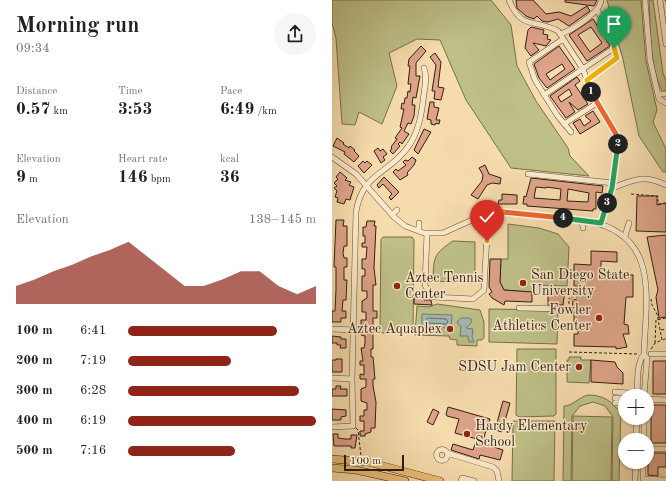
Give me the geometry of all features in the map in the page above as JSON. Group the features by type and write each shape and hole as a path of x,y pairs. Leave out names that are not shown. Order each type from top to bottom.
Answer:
{"main road":[{"path":"332,459 361,461 440,481"},
{"path":"332,468 356,470 406,481"}],"street":[{"path":"509,0 516,14 526,22 551,27 560,35 583,69 592,95 617,137 618,144 612,186 601,223"},
{"path":"571,132 544,95 532,74 529,62 560,35 597,10 601,6 601,0"},
{"path":"645,0 650,60 659,99 666,103"},
{"path":"660,0 666,44"},
{"path":"587,80 617,58 612,36 597,10"},
{"path":"544,95 614,48"},
{"path":"332,427 353,426 352,379 356,212 358,198 366,185 399,158 414,137 420,122 426,80 424,68"},
{"path":"658,94 666,94"},
{"path":"564,124 597,103"},
{"path":"332,157 351,170 392,215 405,226 419,231 434,234 451,230 491,213 506,212 601,223 625,236 636,249 642,260 646,274 644,354 647,358 645,389"},
{"path":"528,174 612,186 643,178 655,180 666,185"},
{"path":"392,215 397,210"},
{"path":"427,233 424,285 434,297 473,299 484,290 487,235 492,230 491,213"},
{"path":"478,218 481,231 487,235"},
{"path":"582,220 583,228"},
{"path":"419,223 419,231"},
{"path":"625,236 629,223"},
{"path":"519,308 568,309"},
{"path":"332,329 354,330"},
{"path":"651,352 666,354"},
{"path":"638,389 641,357 644,354"},
{"path":"332,378 352,379"},
{"path":"654,399 666,400"},
{"path":"654,449 666,449"},
{"path":"447,453 493,467 497,471 498,480"},
{"path":"635,481 636,469"},
{"path":"643,469 643,480 666,480"},
{"path":"461,481 462,478 474,481"}],"path":[{"path":"631,194 658,196 658,204 666,203"},
{"path":"568,309 569,298"},
{"path":"651,299 658,320 662,340"},
{"path":"651,352 655,344 656,320 666,318"},
{"path":"660,330 666,328"},
{"path":"655,344 666,338"},
{"path":"569,352 638,354"},
{"path":"353,426 358,430 361,461"}],"green space":[{"path":"332,0 491,0 511,25 517,66 536,101 568,148 570,156 589,176 511,168 466,100 440,40 417,39 389,53 397,86 382,124 359,112 355,125 342,124 336,38 332,23"},
{"path":"607,0 641,0 646,61 657,110 653,122 666,149 666,172 663,172 639,136 623,59 612,22 606,11 609,8"},
{"path":"649,0 653,0 663,73 666,81 666,91 662,91 655,70 651,47"},
{"path":"508,224 539,228 558,234 569,247 567,286 533,285 532,292 504,290 500,282 501,259 508,259"},
{"name":"Aztec Tennis Center","path":"383,237 412,237 414,240 413,331 410,333 382,333 380,330 381,239"},
{"path":"453,241 475,242 475,280 472,283 433,281 434,262 438,254"},
{"name":"Aztec Aquaplex","path":"437,304 480,310 484,322 484,338 482,340 477,340 477,346 457,345 457,340 450,339 449,336 415,335 417,306 429,307"},
{"path":"489,309 558,310 557,344 489,342"},
{"path":"517,349 556,349 556,414 554,416 519,417 516,415"},
{"name":"SDSU Jam Center","path":"569,357 581,357 581,360 591,360 589,383 567,382 567,360 569,360"},
{"path":"588,395 604,398 618,408 618,425 621,425 620,433 618,433 619,481 612,481 613,417 605,406 593,402 580,406 572,416 571,481 563,481 564,406 570,405"},
{"path":"573,416 612,417 611,481 572,481"},
{"path":"513,421 555,421 554,481 512,481"}],"water":[{"path":"422,314 452,315 451,328 422,327"},
{"path":"461,318 469,318 472,320 466,328 473,329 472,337 474,342 469,342 468,336 460,336 461,327 457,322"}],"building":[{"path":"516,0 533,0 546,14 559,12 571,16 587,6 590,11 569,26 558,19 548,22 542,21 537,16 534,19 526,16 517,8"},
{"path":"565,0 597,0 594,6 565,2"},
{"path":"593,19 610,46 587,61 569,35","holes":["591,27 602,43 590,52 578,35"]},
{"path":"531,27 544,30 543,34 548,35 547,39 551,40 546,46 533,43 539,50 531,56 525,48 528,30"},
{"path":"421,46 426,51 416,63 416,76 420,76 416,98 413,97 412,105 415,105 414,116 411,124 408,123 404,131 409,134 402,144 400,142 398,144 400,146 393,154 390,151 392,148 391,147 402,128 400,127 404,109 401,109 402,103 404,104 405,98 407,98 408,91 410,92 411,84 408,84 410,66 408,66 409,59"},
{"path":"559,46 575,69 547,88 539,78 534,64","holes":["562,64 565,69 550,80 546,74"]},
{"path":"435,53 441,62 438,87 444,88 441,100 434,99 435,91 432,91 436,65 430,57"},
{"path":"577,77 580,81 575,85 588,104 578,110 569,102 575,112 566,118 550,96","holes":["569,89 572,95 561,102 558,97"]},
{"path":"430,102 434,102 434,107 439,108 436,120 440,120 439,124 431,124 431,120 427,119"},
{"path":"593,111 600,122 580,134 573,123 580,119 584,126 591,121 585,116"},
{"path":"424,129 431,132 418,154 414,150"},
{"path":"337,138 349,148 350,146 355,150 354,151 359,156 354,162 344,154 345,152 333,146"},
{"path":"378,148 380,151 383,149 387,154 383,157 385,160 381,163 374,151"},
{"path":"412,157 416,160 414,165 407,173 408,175 400,180 393,172 396,169 398,171 406,165 403,162 405,160 408,161"},
{"path":"363,161 365,163 367,161 372,165 364,173 358,166"},
{"path":"485,165 489,174 501,178 500,184 492,183 487,185 478,199 471,195 482,181 483,175 479,168"},
{"path":"340,172 347,178 345,180 351,182 349,185 354,187 350,200 346,199 344,204 337,202 338,198 335,197 337,191 334,188 337,186 334,183 338,179 336,177"},
{"path":"384,177 399,192 391,200 389,197 392,194 383,184 379,188 377,185"},
{"path":"531,178 603,186 602,193 596,192 596,209 593,209 593,211 527,206 527,204 523,204 524,196 526,197","holes":["536,187 561,189 560,200 534,198","568,189 589,193 588,202 567,201"]},
{"path":"502,194 517,195 517,204 498,204 499,200 502,200"},
{"path":"637,196 657,196 657,205 666,203 666,232 636,231"},
{"path":"336,220 344,220 343,226 347,226 347,246 344,246 343,253 344,258 347,258 347,267 344,267 344,280 347,280 346,300 343,300 342,311 346,311 346,318 341,318 341,322 332,322 332,311 335,311 336,289 336,267 334,267"},
{"path":"367,221 375,221 374,226 376,226 374,268 376,285 373,285 373,311 377,311 377,318 373,318 373,349 371,349 371,357 373,357 375,379 373,379 373,386 376,402 375,428 371,428 371,432 365,434 365,436 360,436 360,431 364,431 364,421 360,421 360,416 364,416 364,410 367,410 367,403 361,401 361,389 366,387 366,379 360,379 360,374 364,375 364,365 360,365 360,361 363,361 361,348 364,348 365,343 365,336 361,335 361,320 366,320 366,312 362,312 362,301 367,298 367,291 362,291 362,276 365,276 365,269 362,269 362,259 366,259 367,247 362,247 362,243 365,243 363,227 366,227"},
{"path":"666,235 666,317 659,318 656,297 658,290 647,237"},
{"path":"591,251 617,252 617,262 601,261 601,274 633,275 633,297 626,297 624,324 628,325 629,334 623,334 627,347 616,349 616,347 574,346 574,334 578,334 578,328 574,328 574,312 572,312 573,299 577,300 577,286 574,286 574,264 591,265"},
{"path":"490,259 501,259 500,282 504,290 532,292 532,302 505,301 504,305 492,298 489,294 492,292 489,287"},
{"path":"548,289 565,290 563,305 548,305"},
{"path":"414,292 424,292 424,300 431,300 432,305 414,304"},
{"path":"332,336 346,339 346,348 340,348 341,345 332,343"},
{"path":"342,359 342,372 332,372 332,360"},
{"path":"591,360 615,362 617,367 623,373 623,384 591,382"},
{"path":"653,361 666,361 666,394 654,394"},
{"path":"336,386 341,386 340,389 347,389 347,396 332,396 332,389 336,389"},
{"path":"503,401 510,403 502,432 495,430"},
{"path":"654,405 666,405 666,443 654,443 654,433 651,433 651,425 654,425"},
{"path":"448,407 490,419 482,443 503,450 500,460 480,455 479,459 451,450 453,444 473,450 477,439 455,433 459,419 447,416 446,414"},
{"path":"332,409 346,410 346,416 341,417 341,420 332,420"},
{"path":"433,409 439,412 433,425 427,422"},
{"path":"333,434 338,434 338,438 345,439 351,439 351,435 357,435 355,448 351,448 351,446 334,446"},
{"path":"654,453 666,453 666,467 658,467 658,476 648,475 648,469 654,469"}],"tunnel":[{"path":"569,298 583,298"}],"place":[{"name":"San Diego State University","path":"523,283"},
{"name":"Aztec Tennis Center","path":"397,286"},
{"name":"Fowler Athletics Center","path":"599,318"},
{"name":"Aztec Aquaplex","path":"450,329"},
{"name":"SDSU Jam Center","path":"579,367"},
{"name":"Hardy Elementary School","path":"467,434"}],"route":[{"path":"487,241 487,235 492,230 491,213 506,212 588,220 601,223 612,188 618,144 616,134 592,95 587,80 617,58 614,48"}]}
